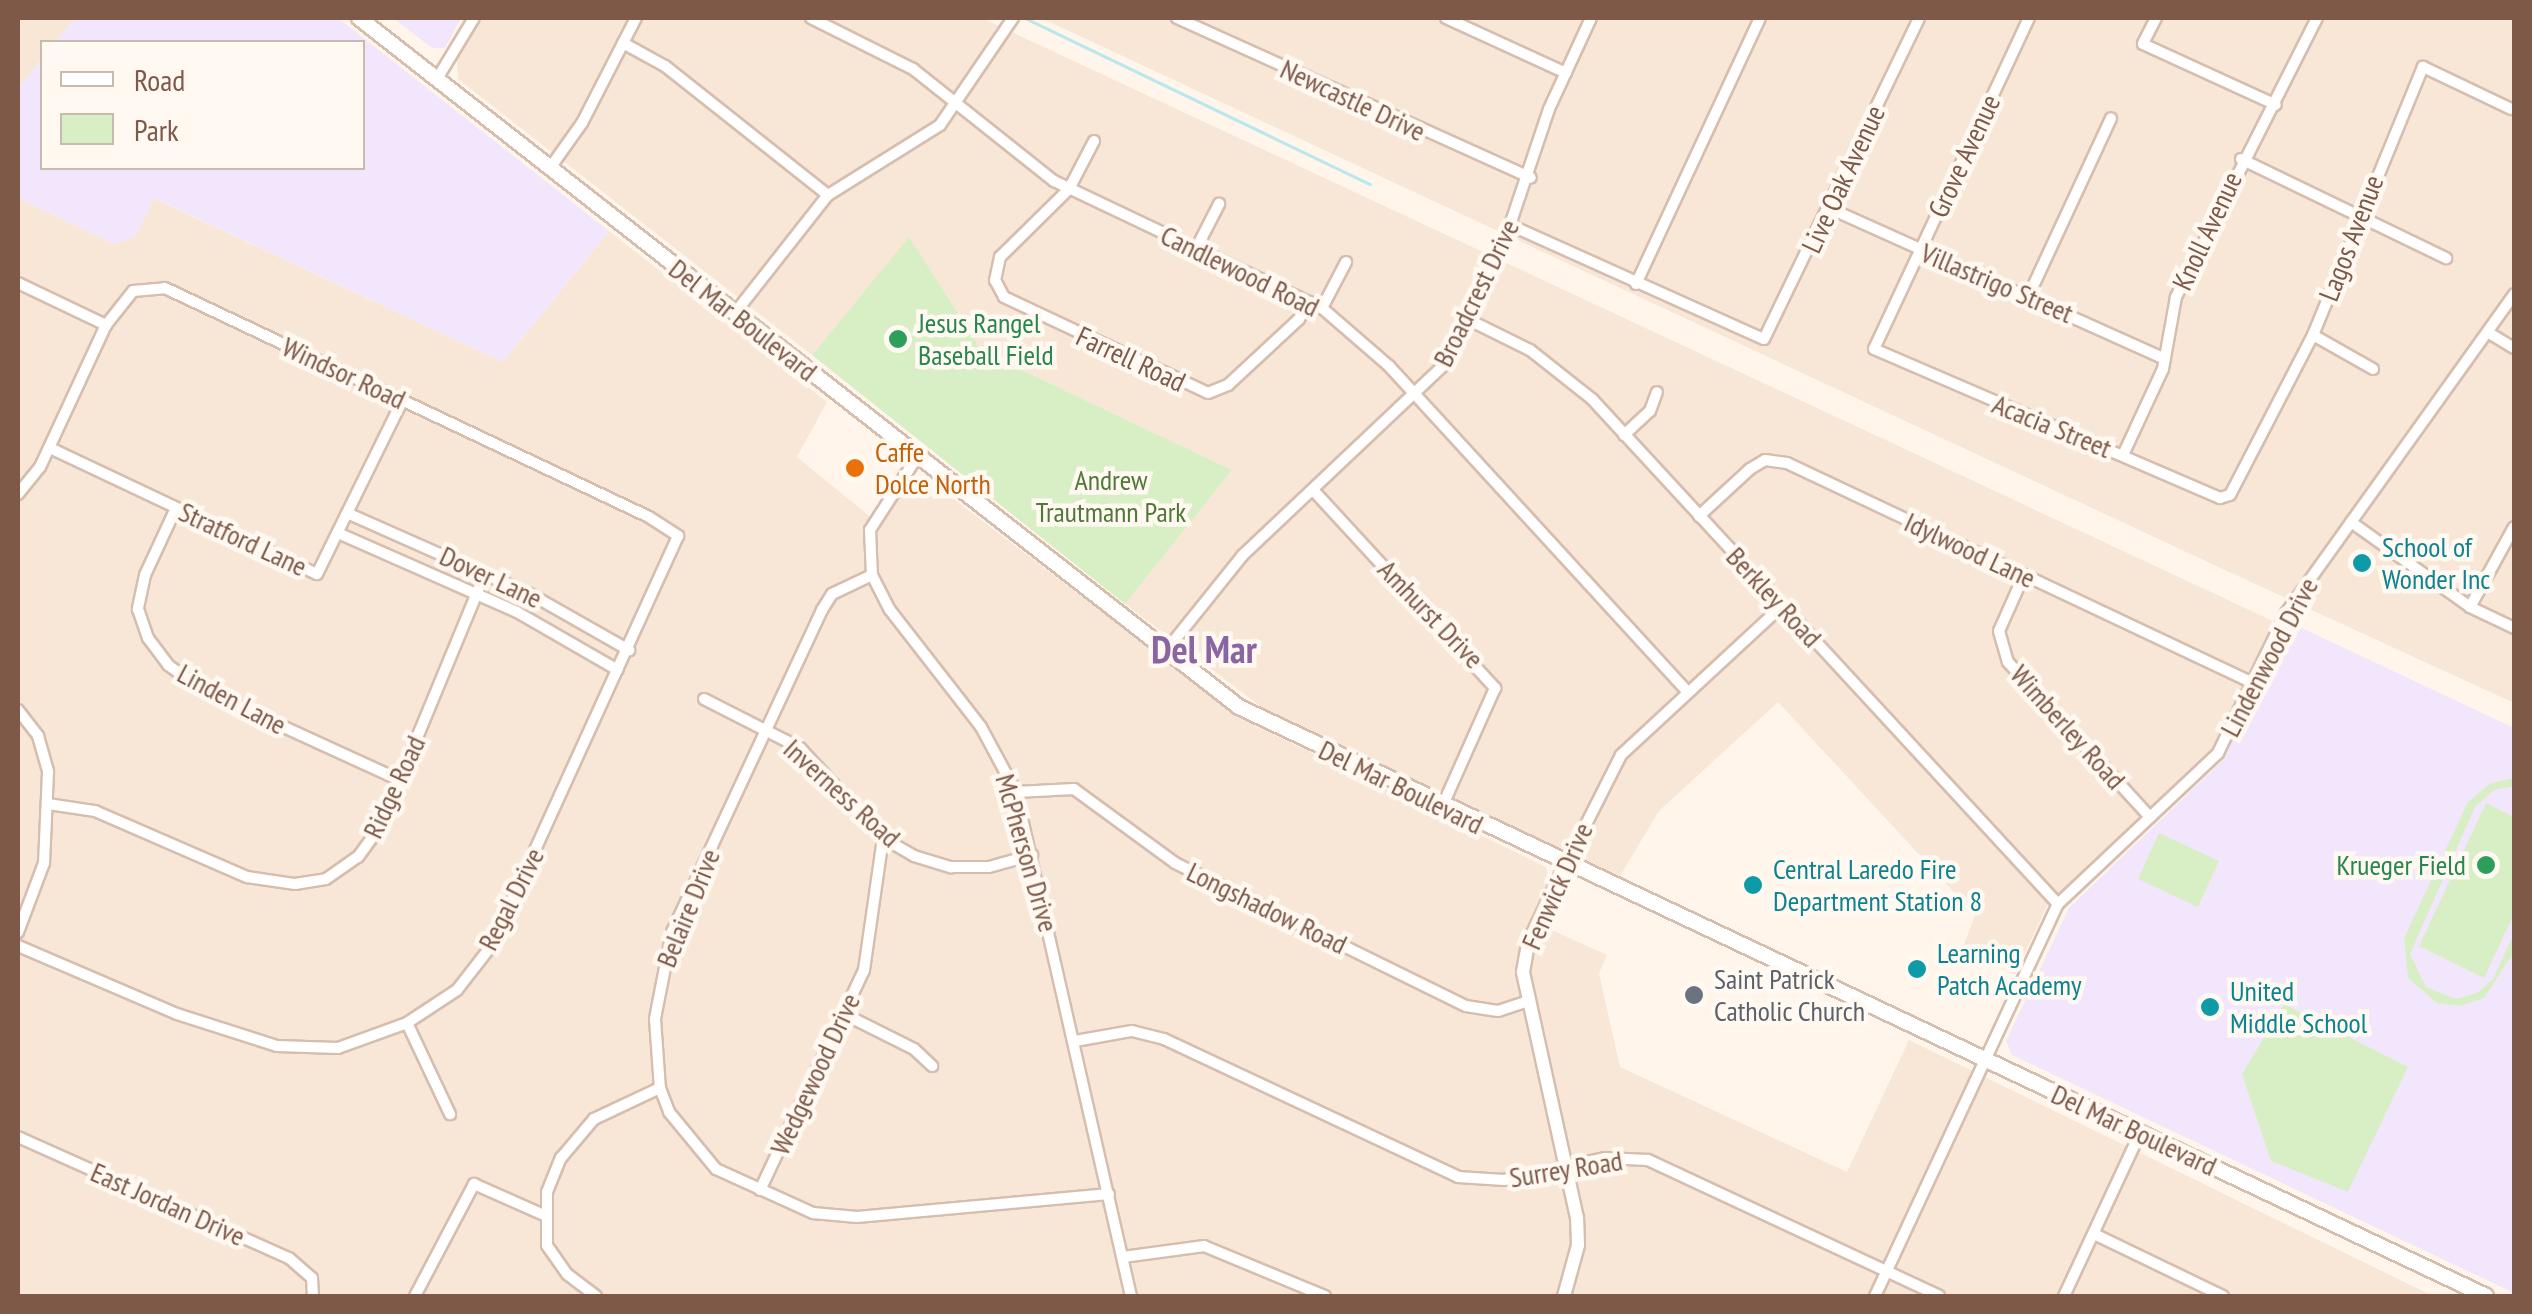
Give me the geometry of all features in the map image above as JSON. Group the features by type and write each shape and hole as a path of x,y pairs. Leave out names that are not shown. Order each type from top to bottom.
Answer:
{"main road":[{"name":"Del Mar Boulevard","path":"359,18 1165,652 1264,722 2486,1296"}],"street":[{"path":"437,79 474,18"},
{"path":"550,168 636,18"},
{"name":"Candlewood Road","path":"811,18 913,69 1022,160 1070,189 1322,308 1369,346 1688,692"},
{"path":"735,313 828,196 930,134 957,104 1013,18"},
{"name":"Newcastle Drive","path":"1176,18 1530,178"},
{"path":"1446,18 1463,21 1566,72"},
{"name":"Broadcrest Drive","path":"1165,652 1243,555 1416,396 1443,366 1530,178 1539,134 1591,18"},
{"path":"1510,225 1636,284 1760,18"},
{"name":"Live Oak Avenue","path":"1636,284 1764,339 1919,18"},
{"name":"Grove Avenue","path":"1874,349 2029,18"},
{"path":"2156,18 2143,44 2276,105"},
{"name":"Knoll Avenue","path":"2123,456 2165,359 2176,298 2241,158 2276,105 2317,18"},
{"path":"623,42 666,66 828,196"},
{"name":"Lagos Avenue","path":"2230,495 2314,334 2357,217 2423,67 2512,109"},
{"path":"2028,297 2112,118"},
{"path":"1070,189 1094,141"},
{"path":"2241,158 2446,258"},
{"name":"Farrell Road","path":"1070,189 1000,257 999,290 1196,390 1219,391 1299,319 1308,302"},
{"path":"1196,249 1219,204"},
{"name":"Villastrigo Street","path":"1829,208 2165,359"},
{"path":"1322,308 1346,262"},
{"path":"18,284 106,324 50,448 18,494"},
{"name":"Windsor Road","path":"106,324 133,291 165,288 678,536"},
{"name":"Lindenwood Drive","path":"1874,1296 2058,904 2218,752 2286,613 2514,294"},
{"name":"Berkley Road","path":"1467,320 1550,363 1624,435 2058,904"},
{"path":"2489,332 2514,348"},
{"path":"2314,334 2373,369"},
{"name":"Acacia Street","path":"1874,349 2220,498 2230,495"},
{"path":"1624,435 1650,412 1657,392"},
{"name":"Stratford Lane","path":"50,448 318,574 402,401"},
{"path":"872,575 870,530 917,457"},
{"name":"Idylwood Lane","path":"1699,516 1750,469 1765,460 1787,463 2252,682"},
{"name":"Amhurst Drive","path":"1314,491 1495,688 1442,807"},
{"name":"Linden Lane","path":"176,508 145,575 138,609 148,638 168,666 204,690 400,780"},
{"name":"Dover Lane","path":"347,513 486,574 630,650"},
{"path":"2351,522 2470,607 2514,628"},
{"path":"2470,607 2514,527"},
{"name":"Dover Lane","path":"338,533 477,594 618,670"},
{"name":"Regal Drive","path":"18,946 178,1014 277,1046 338,1048 407,1024 457,990 492,945 630,650 678,536"},
{"name":"Ridge Road","path":"48,804 95,811 247,877 296,884 326,879 358,857 400,780 486,574"},
{"name":"Belaire Drive","path":"872,575 832,594 668,948 655,1019 660,1088 701,1157 760,1190 813,1212 857,1216 1109,1194"},
{"name":"McPherson Drive","path":"872,575 890,610 981,728 1016,792 1132,1296"},
{"name":"Wimberley Road","path":"2024,576 1999,631 2008,662 2150,817"},
{"name":"Fenwick Drive","path":"1564,1296 1578,1245 1566,1166 1528,1001 1528,944 1613,766 1782,606"},
{"path":"704,699 768,729"},
{"path":"18,710 46,755 48,804 44,863 18,932"},
{"name":"Inverness Road","path":"768,729 800,748 883,838 951,867 988,867 1032,855"},
{"name":"Longshadow Road","path":"1016,792 1074,789 1175,863 1466,1006 1498,1010 1528,1001"},
{"name":"Wedgewood Drive","path":"760,1190 864,970 883,838"},
{"path":"846,1015 914,1050 932,1066"},
{"path":"407,1024 450,1114"},
{"name":"Surrey Road","path":"1075,1041 1132,1031 1164,1038 1458,1177 1504,1180 1605,1158 1648,1160 1939,1296"},
{"path":"596,1296 567,1274 546,1245 547,1192 575,1138 621,1102 660,1088"},
{"path":"2064,1296 2140,1132"},
{"name":"East Jordan Drive","path":"18,1137 289,1258 312,1278 313,1296"},
{"path":"416,1296 474,1184 544,1214"},
{"path":"2094,1234 2223,1296"},
{"path":"1123,1258 1204,1246 1325,1296"}],"shaded area":[{"path":"18,18 75,18 57,40 40,40 40,61 18,89"},
{"path":"75,18 338,18 609,231 503,362 154,198 136,236 114,244 18,198 18,89 40,61 40,170 365,170 365,40 57,40"},
{"path":"393,18 461,18 445,48 432,48"},
{"path":"481,18 982,18 2273,621 2213,750 2047,906 2015,974 1962,950 1975,915 1778,702 1659,811 1620,876 1271,714 1125,604 1232,470 982,351 909,238 812,355 458,79 457,59"},
{"path":"1041,18 2514,18 2514,703 2227,571"},
{"path":"18,198 114,244 136,236 153,198 503,362 609,231 827,402 797,457 879,524 901,489 925,477 1242,719 1546,867 1550,882 1532,921 1607,955 1599,973 1620,1067 1847,1172 1909,1040 2433,1296 18,1296"},
{"path":"2287,621 2514,728 2514,1293 2012,1055 2006,1041 2069,908 2224,759"}],"green space":[{"name":"Andrew Trautmann Park","path":"909,237 982,351 1232,470 1125,604 812,355"},
{"path":"2514,778 2514,786 2494,790 2475,807 2410,954 2426,987 2456,999 2477,993 2493,979 2514,933 2514,952 2484,998 2460,1006 2437,1003 2408,978 2404,938 2468,802 2491,783"},
{"name":"Krueger Field","path":"2486,803 2514,817 2514,914 2484,978 2419,946"},
{"path":"2159,833 2219,861 2198,907 2138,879"},
{"path":"2284,1004 2408,1067 2348,1192 2271,1161 2242,1074"}],"waterway":[{"path":"1025,18 1370,184"}],"place":[{"name":"Jesus Rangel Baseball Field","path":"898,339"},
{"name":"Caffe Dolce North","path":"855,468"},
{"name":"School of Wonder Inc","path":"2362,563"},
{"name":"Krueger Field","path":"2486,865"},
{"name":"Central Laredo Fire Department Station 8","path":"1753,885"},
{"name":"Learning Patch Academy","path":"1917,969"},
{"name":"Saint Patrick Catholic Church","path":"1694,995"},
{"name":"United Middle School","path":"2210,1007"}],"district":[{"name":"Del Mar","path":"1204,649"}]}
